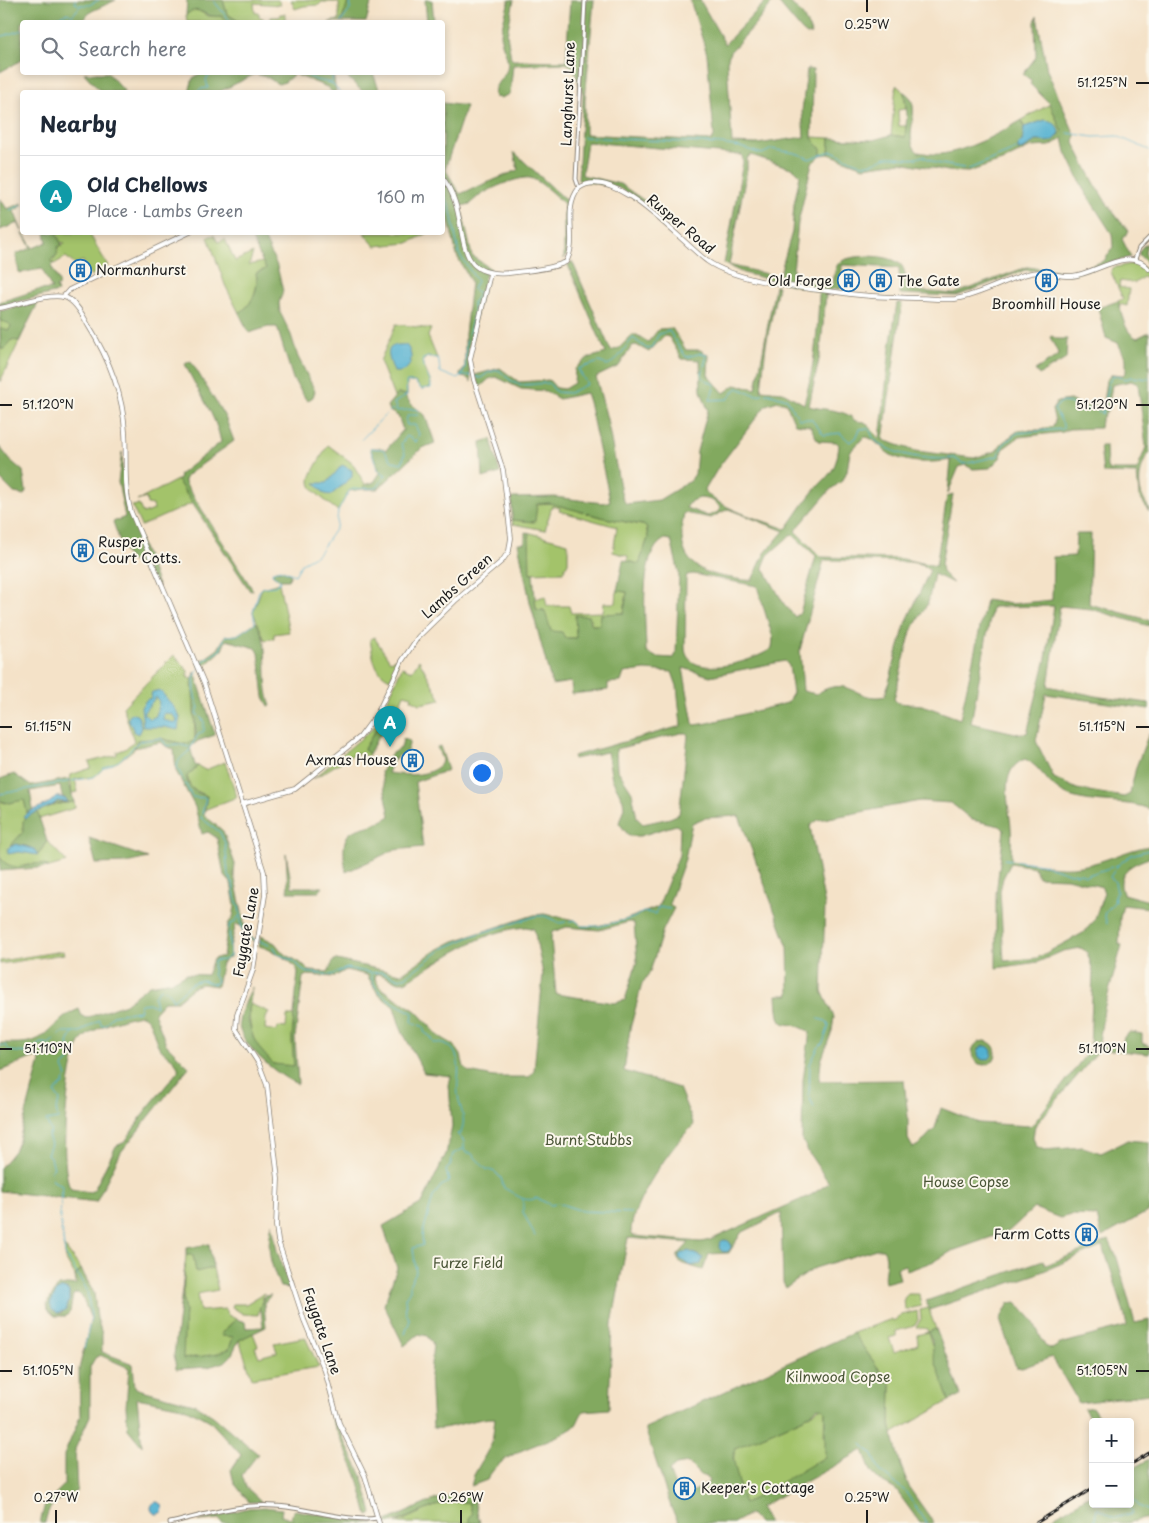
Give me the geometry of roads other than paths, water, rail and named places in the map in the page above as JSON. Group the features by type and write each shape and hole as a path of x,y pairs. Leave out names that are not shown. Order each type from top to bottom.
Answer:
{"street":[{"name":"Langhurst Lane","path":"579,188 576,179 585,0"},
{"path":"445,182 456,199 468,257 477,268 490,274 533,270 566,262 570,252 571,204 579,188"},
{"name":"Rusper Road","path":"579,188 584,185 596,184 622,192 646,208 705,259 724,270 769,282 856,294 954,299 1032,272 1044,271 1076,275 1113,263 1135,260"},
{"path":"0,308 36,300 63,297 69,290 184,235"},
{"path":"1149,238 1139,248 1135,260 1142,262 1149,270"},
{"name":"Lambs Green","path":"242,804 295,789 360,737 377,714 401,663 418,637 455,601 502,561 509,551 511,538 504,470 472,374 471,349 490,274"},
{"name":"Faygate Lane","path":"63,297 71,301 81,313 108,364 124,423 125,484 130,508 199,670 235,776 265,876 266,892 253,974 236,1024 238,1033 262,1069 267,1085 278,1176 277,1237 304,1320 325,1371 340,1423 365,1476 379,1523"},
{"path":"170,1523 242,1507 264,1505 345,1516 377,1518"}],"water":[{"path":"1045,120 1053,122 1057,126 1059,134 1056,138 1048,142 1035,141 1024,149 1018,150 1018,145 1023,140 1024,127"},
{"path":"406,345 411,354 410,363 404,370 394,372 389,356 390,348"},
{"path":"342,465 352,470 352,477 331,495 325,494 315,483 327,483"},
{"path":"160,690 175,709 180,717 178,730 164,727 143,727 141,707 147,699 150,699 152,692","holes":["156,697 159,702 156,716 150,719 143,713","164,713 172,714 177,720 176,723 163,720"]},
{"path":"132,713 138,716 142,728 139,734 134,732 128,718"},
{"path":"56,796 66,799 68,802 57,801 25,819 23,817 49,803"},
{"path":"16,844 34,849 38,855 19,852 8,854 8,848"},
{"path":"982,1046 988,1046 992,1053 988,1060 982,1060 978,1056 978,1050"},
{"path":"723,1240 727,1240 731,1246 727,1252 723,1252 719,1248 719,1244"},
{"path":"689,1251 703,1258 701,1264 690,1266 679,1258 681,1254"},
{"path":"63,1288 69,1291 69,1301 66,1310 58,1313 52,1310 50,1304 57,1291"},
{"path":"155,1502 159,1502 163,1508 159,1514 155,1514 151,1510 151,1506"}],"waterway":[{"path":"75,0 75,3 81,5"},
{"path":"57,20 58,17 68,13 72,16 81,5 89,5 99,0"},
{"path":"213,0 229,20"},
{"path":"342,20 350,10 351,0"},
{"path":"0,37 20,31"},
{"path":"199,90 208,88 206,79 210,75"},
{"path":"307,75 316,80 331,83 338,90"},
{"path":"332,82 333,75"},
{"path":"1068,133 1093,137 1117,136 1149,150"},
{"path":"583,137 721,144 740,147 762,154 772,149 790,152 809,159 832,151 862,164 873,163 886,157 910,159 923,156 936,163 969,169 1016,149"},
{"path":"445,197 450,207 459,254 477,281 473,289 479,293 473,302 474,314 466,343 465,368 461,377"},
{"path":"10,210 20,206"},
{"path":"670,909 658,907 656,914 643,912 633,918 599,926 582,926 575,920 560,923 545,916 537,916 474,935 442,949 400,979 381,972 371,973 347,968 331,975 305,972 294,961 278,954 274,947 246,936 242,930 239,906 228,874 225,843 220,832 201,818 206,798 192,797 177,767 180,759 189,751 197,737 204,731 204,721 196,713 199,708 195,697 194,678 202,662 220,650 225,636 237,635 255,623 253,612 259,591 264,587 275,586 280,582 272,574 273,571 280,569 295,575 302,563 318,554 336,528 338,511 349,491 353,489 377,488 386,475 378,470 370,448 383,449 392,461 402,463 405,453 401,444 407,436 416,442 419,434 415,425 407,425 406,421 408,415 418,415 419,412 416,409 397,411 394,403 407,395 406,382 414,382 421,389 431,388 423,366 423,359 429,357 437,358 440,372 455,378 468,375 481,378 489,372 499,370 510,380 522,385 549,383 556,392 569,393 587,384 578,369 599,362 607,365 611,363 633,338 647,349 651,348 659,334 669,331 686,357 702,353 707,355 702,374 703,378 715,385 710,400 728,399 737,388 756,395 768,393 787,399 799,419 811,419 824,435 840,433 850,442 856,438 860,429 867,428 875,440 901,454 935,459 954,458 964,464 998,456 1003,445 1017,433 1063,429 1063,424 1054,409 1061,402 1070,403 1081,411 1095,408 1102,414 1108,384 1113,375 1125,379 1132,377 1149,379"},
{"path":"362,439 389,411"},
{"path":"0,794 94,777 104,768 119,761 139,741 161,738 167,746 177,744 189,747"},
{"path":"1004,859 1042,864 1071,874 1075,872 1085,876 1118,865 1131,855 1149,850"},
{"path":"1107,924 1104,914 1115,901 1114,896 1117,892 1115,882 1110,877 1118,865"},
{"path":"0,1046 5,1045 10,1051 26,1053 41,1043 49,1044 63,1032 80,1032 99,1020 102,1025 105,1025 113,1015 139,1011 141,1004 149,1003 156,1007 154,996 160,989 168,991 173,1000 192,983 202,980 214,984 217,981 213,974 214,961 224,960 230,956 229,925 235,922 239,916"},
{"path":"371,974 372,981 381,993 413,1013 412,1022 424,1027 424,1032 431,1037 434,1043 446,1044 456,1054 458,1060 458,1095 463,1114 463,1127 461,1133 457,1134 464,1141 464,1149"},
{"path":"814,1108 809,1096 810,1064 818,1048 823,1043 829,1026 826,1021 818,1019"},
{"path":"73,1032 68,1043 70,1056 63,1067 67,1077 63,1081 64,1085 60,1086 55,1093 60,1100 56,1109 58,1119 46,1121 51,1131 48,1136 51,1144 47,1154 51,1158 54,1168 51,1170 52,1180 62,1186 60,1217 65,1254 87,1290 91,1317 84,1349"},
{"path":"405,1334 410,1320 406,1313 405,1298 416,1272 413,1248 423,1245 422,1236 433,1197 441,1186 449,1182 446,1170 450,1166 453,1154 463,1149"},
{"path":"464,1149 466,1153 471,1153 486,1169 495,1172 501,1178 504,1188 524,1199 536,1198 551,1205 555,1204"},
{"path":"523,1199 523,1212 535,1236"},
{"path":"558,1203 582,1211 631,1213"},
{"path":"861,1443 873,1455 880,1471 905,1491 926,1523"},
{"path":"1134,1500 1139,1506 1149,1511"},
{"path":"1094,1523 1097,1508"},
{"path":"1097,1508 1115,1518 1133,1513 1130,1508"}],"railway":[{"path":"1133,1463 1149,1453"},
{"path":"1036,1523 1089,1490"}],"place":[{"name":"Normanhurst","path":"80,270"},
{"name":"Old Forge","path":"848,281"},
{"name":"The Gate","path":"881,281"},
{"name":"Broomhill House","path":"1046,281"},
{"name":"Rusper Court Cotts.","path":"82,550"},
{"name":"Old Chellows","path":"390,747"},
{"name":"Axmas House","path":"413,760"},
{"name":"Farm Cotts","path":"1086,1234"},
{"name":"Keeper's Cottage","path":"685,1488"}],"park label":[{"name":"Burnt Stubbs","path":"588,1140"},
{"name":"House Copse","path":"966,1182"},
{"name":"Furze Field","path":"468,1263"},
{"name":"Kilnwood Copse","path":"838,1377"}]}
